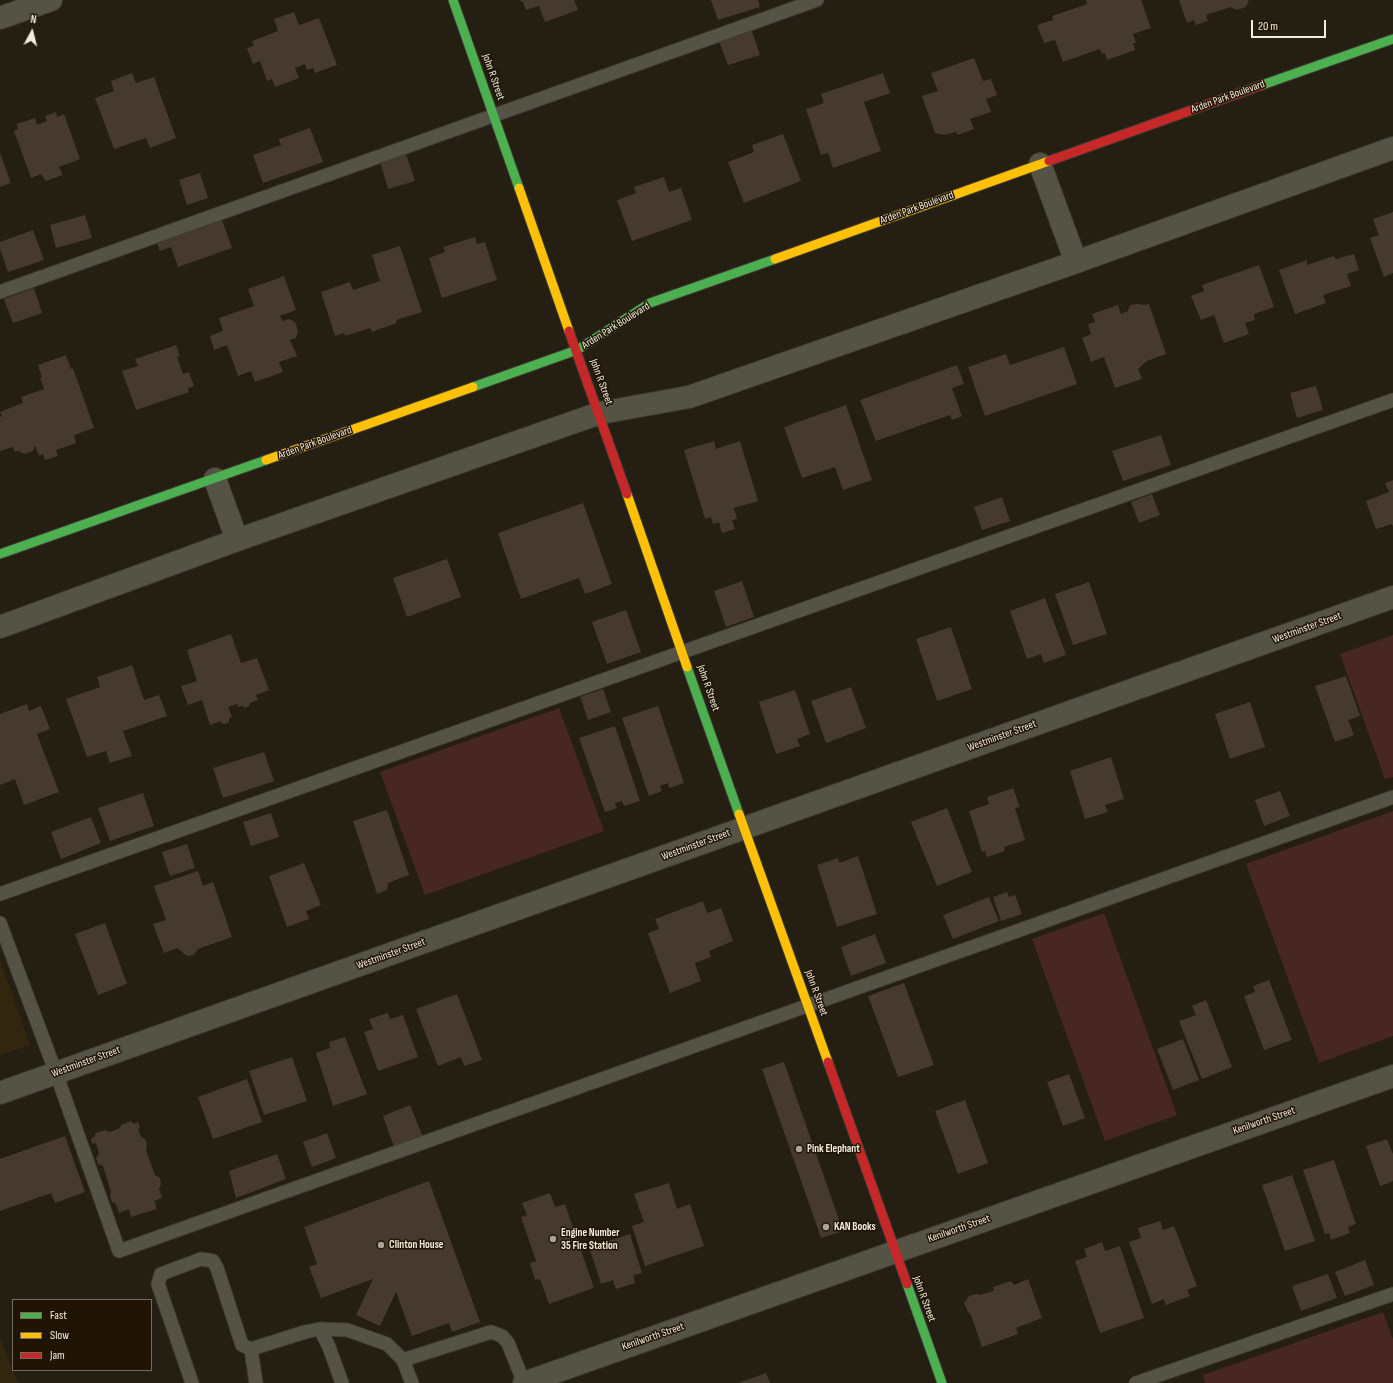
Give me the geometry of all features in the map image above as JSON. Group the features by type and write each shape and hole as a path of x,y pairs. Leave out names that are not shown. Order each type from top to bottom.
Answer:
{"street":[{"name":"John R Street","path":"453,0 600,413 744,828 942,1383"},
{"path":"0,18 45,1"},
{"name":"Arden Park Boulevard","path":"0,554 577,350 650,303 1393,39"},
{"path":"0,627 237,540 600,413 689,397 1076,262 1393,148"},
{"path":"1040,164 1076,262"},
{"path":"215,479 237,540"},
{"name":"Westminster Street","path":"0,1093 1393,597"},
{"name":"Kenilworth Street","path":"524,1383 1393,1076"}],"lane":[{"path":"0,292 817,0"},
{"path":"0,894 1393,400"},
{"path":"0,924 56,1073 120,1252 1393,797"},
{"path":"192,1383 158,1284 161,1274 201,1259 213,1261 217,1268 242,1345 251,1349 305,1332 320,1329 347,1330 387,1344 403,1360 412,1383"},
{"path":"1136,1383 1393,1294"},
{"path":"320,1329 329,1347 342,1383"},
{"path":"403,1360 491,1332 502,1336 508,1343 524,1383"},
{"path":"251,1349 256,1383"}],"shaded area":[{"path":"1393,635 1393,777 1385,779 1340,654"},
{"path":"559,708 604,831 425,895 380,772"},
{"path":"1393,811 1393,1036 1319,1063 1246,864"},
{"path":"1104,913 1177,1115 1105,1141 1032,939"},
{"path":"0,959 30,1045 0,1055"},
{"path":"1383,1312 1393,1339 1393,1383 1205,1383 1203,1375"},
{"path":"1,1340 18,1383 0,1383"}],"building":[{"path":"519,0 574,0 578,10 545,22 539,6 526,10 523,2"},
{"path":"711,0 758,0 760,7 718,20"},
{"path":"1086,0 1141,0 1151,28 1133,34 1136,43 1133,43 1135,50 1107,60 1105,53 1102,54 1100,49 1063,62 1055,40 1044,43 1037,25 1053,20 1052,16 1087,4"},
{"path":"1179,0 1249,0 1246,7 1237,10 1231,7 1206,15 1208,21 1196,25 1194,20 1187,23"},
{"path":"294,12 299,25 319,18 337,65 315,73 313,68 307,70 305,64 295,68 299,78 275,87 272,79 267,81 260,61 253,64 247,48 254,46 252,41 278,31 274,19"},
{"path":"751,28 760,55 728,65 718,39"},
{"path":"974,58 983,81 991,79 997,95 986,99 991,112 970,119 974,129 958,135 956,132 944,135 935,133 922,96 938,91 931,73"},
{"path":"132,73 136,83 154,77 176,138 150,148 146,138 114,149 95,98 114,91 111,81"},
{"path":"883,73 890,93 864,102 881,151 833,168 828,153 821,155 806,109 824,103 821,94"},
{"path":"56,112 57,117 64,114 80,159 59,167 63,175 46,181 41,174 31,178 14,131 18,129 17,124 35,118 37,125 47,121 45,116"},
{"path":"310,128 323,162 263,183 253,155 281,145 279,139"},
{"path":"783,134 801,181 744,203 728,162 754,152 752,145"},
{"path":"0,153 11,183 0,187"},
{"path":"406,154 415,181 388,189 380,162"},
{"path":"200,173 208,198 187,205 179,180"},
{"path":"664,177 669,192 681,188 692,220 632,241 617,200 636,193 634,187"},
{"path":"1393,212 1393,273 1384,277 1370,238 1379,235 1373,219"},
{"path":"85,215 92,238 56,248 50,225"},
{"path":"221,217 232,248 178,267 171,247 160,251 157,242"},
{"path":"33,230 44,260 8,272 0,249 0,242"},
{"path":"475,237 477,244 485,242 497,280 442,298 429,258 445,252 443,247"},
{"path":"400,246 422,312 396,320 397,323 372,332 370,328 345,336 344,333 335,336 321,292 350,282 353,290 380,281 372,255"},
{"path":"1354,254 1359,270 1347,274 1351,286 1323,295 1326,303 1295,314 1279,270 1307,260 1307,265 1334,256 1336,259"},
{"path":"1259,265 1274,307 1254,314 1255,320 1245,323 1249,334 1224,343 1214,315 1201,320 1191,296 1204,291 1202,285"},
{"path":"284,276 296,310 280,316 282,321 289,319 295,322 298,331 296,338 290,340 297,356 279,362 283,372 255,382 251,371 238,376 227,345 214,350 210,336 223,331 219,318 254,306 248,289"},
{"path":"34,288 42,313 13,323 4,299"},
{"path":"1149,304 1166,354 1147,361 1138,369 1142,379 1115,388 1104,357 1091,362 1082,338 1091,334 1088,324 1095,322 1092,314 1118,305 1121,314 1128,311 1130,305"},
{"path":"176,345 180,356 177,357 183,374 189,372 194,386 188,388 189,392 136,410 122,371 138,366 135,359"},
{"path":"1064,347 1077,384 985,416 968,367 1006,354 1010,365"},
{"path":"66,355 71,369 73,368 94,428 74,435 76,443 56,450 58,456 45,460 43,454 39,456 35,445 33,451 24,454 18,451 15,452 13,447 0,451 0,417 2,416 0,412 23,403 21,397 44,389 40,378 42,377 38,365"},
{"path":"957,365 964,384 952,388 962,416 952,420 950,415 876,441 860,400"},
{"path":"1316,386 1323,410 1297,418 1290,393"},
{"path":"846,405 872,480 843,490 835,467 802,478 784,427"},
{"path":"1161,435 1171,465 1123,481 1112,451"},
{"path":"714,441 716,449 740,441 758,501 734,508 737,519 732,520 735,529 722,533 719,522 713,524 711,517 705,519 684,450"},
{"path":"1393,480 1393,527 1392,524 1376,529 1366,501 1389,492 1385,483"},
{"path":"1152,494 1160,515 1139,523 1131,502"},
{"path":"1002,497 1010,521 982,530 974,507"},
{"path":"583,503 612,584 585,594 579,578 521,599 498,533"},
{"path":"447,559 461,597 407,617 393,578"},
{"path":"742,581 754,617 726,627 714,591"},
{"path":"1089,582 1107,634 1073,645 1055,594"},
{"path":"1045,598 1066,655 1044,663 1041,654 1027,659 1010,611"},
{"path":"626,610 641,652 607,664 592,622"},
{"path":"951,627 972,689 937,701 916,639"},
{"path":"231,634 241,663 257,658 269,690 256,695 258,700 250,703 249,706 245,708 242,706 238,707 237,704 228,707 232,717 229,718 229,722 225,724 221,723 221,721 210,725 202,700 188,705 181,686 197,681 187,650"},
{"path":"132,665 144,700 159,695 167,716 123,731 132,756 110,763 106,751 87,757 66,699 100,687 97,677"},
{"path":"1346,676 1360,716 1348,720 1354,735 1335,742 1315,686"},
{"path":"851,687 866,728 826,743 811,701"},
{"path":"603,689 611,712 588,720 580,697"},
{"path":"795,690 810,734 797,739 800,746 776,754 759,702"},
{"path":"1250,702 1265,747 1230,759 1215,714"},
{"path":"27,704 29,711 41,706 50,729 37,734 59,792 24,805 15,779 0,785 0,714"},
{"path":"658,706 684,783 669,788 668,783 660,786 662,791 649,796 622,718"},
{"path":"615,726 640,801 624,806 622,801 615,803 617,808 605,812 579,738"},
{"path":"264,752 274,781 223,798 213,768"},
{"path":"1111,757 1124,799 1105,805 1108,812 1085,819 1070,771"},
{"path":"1013,788 1020,807 1015,808 1025,840 1004,847 1005,851 987,857 985,851 982,852 969,811 989,804 987,797"},
{"path":"1280,791 1290,816 1264,826 1255,800"},
{"path":"143,793 154,826 110,841 98,808"},
{"path":"947,808 972,872 937,886 911,822"},
{"path":"387,810 409,875 388,883 387,890 377,894 353,821"},
{"path":"271,813 279,837 251,846 243,822"},
{"path":"91,817 101,843 61,859 51,832"},
{"path":"187,844 195,868 170,876 162,852"},
{"path":"858,856 877,914 837,927 817,865 838,858 839,863"},
{"path":"304,863 321,905 306,911 309,919 287,927 269,876"},
{"path":"198,871 203,886 213,882 232,937 198,949 194,955 187,956 177,948 164,953 153,924 166,920 154,886"},
{"path":"1007,892 1009,897 1015,895 1022,914 1001,921 993,897"},
{"path":"989,897 999,921 953,939 943,915"},
{"path":"703,901 707,913 721,908 733,941 709,951 711,957 695,963 701,981 670,993 648,933 659,929 655,919"},
{"path":"105,923 127,984 98,995 75,934"},
{"path":"875,934 886,963 851,976 841,947"},
{"path":"1269,980 1292,1040 1264,1050 1244,996 1255,992 1253,986"},
{"path":"904,983 934,1065 898,1077 868,996"},
{"path":"457,994 482,1060 464,1066 461,1057 438,1066 416,1009"},
{"path":"1206,1000 1232,1067 1202,1079 1179,1021 1196,1015 1192,1006"},
{"path":"388,1013 390,1019 403,1015 418,1057 378,1071 364,1032 373,1029 369,1019"},
{"path":"345,1037 367,1094 333,1106 316,1053 330,1048 329,1042"},
{"path":"1183,1039 1199,1080 1173,1090 1157,1049"},
{"path":"292,1057 307,1101 264,1115 249,1071"},
{"path":"784,1062 843,1231 821,1238 762,1069"},
{"path":"1069,1074 1085,1118 1063,1126 1047,1082"},
{"path":"247,1079 262,1122 213,1139 198,1097"},
{"path":"965,1100 988,1163 958,1174 935,1111"},
{"path":"410,1105 423,1137 394,1147 383,1116"},
{"path":"131,1121 134,1124 138,1122 140,1128 138,1129 141,1137 146,1140 146,1150 155,1175 160,1178 161,1184 159,1189 162,1198 154,1201 157,1209 131,1217 129,1209 119,1213 116,1204 112,1202 110,1196 111,1192 103,1166 98,1164 96,1158 99,1153 96,1143 92,1144 91,1139 96,1133 105,1130 110,1132"},
{"path":"327,1133 336,1158 312,1167 303,1142"},
{"path":"65,1136 85,1192 55,1203 51,1193 0,1211 0,1159"},
{"path":"1387,1139 1393,1154 1393,1181 1380,1186 1366,1146"},
{"path":"277,1154 286,1179 236,1198 229,1171"},
{"path":"1334,1160 1356,1224 1348,1227 1350,1233 1331,1240 1329,1233 1325,1234 1303,1170"},
{"path":"1292,1175 1315,1241 1285,1251 1262,1185"},
{"name":"Clinton House","path":"429,1181 480,1322 452,1332 449,1323 412,1336 396,1292 380,1326 356,1315 373,1279 321,1298 309,1267 317,1264 304,1227"},
{"path":"669,1183 677,1209 690,1204 704,1246 645,1266 632,1226 644,1222 634,1194"},
{"name":"Engine Number 35 Fire Station","path":"550,1193 555,1207 565,1204 594,1288 549,1304 540,1279 535,1280 530,1263 536,1261 521,1217 527,1215 522,1203"},
{"path":"1160,1221 1163,1230 1174,1226 1197,1286 1187,1290 1190,1296 1166,1305 1164,1299 1152,1304 1129,1242 1141,1238 1138,1228"},
{"path":"630,1234 642,1273 633,1275 635,1283 616,1289 613,1280 601,1284 589,1247"},
{"path":"1102,1242 1105,1251 1120,1246 1144,1318 1100,1333 1075,1261 1087,1257 1084,1249"},
{"path":"1365,1260 1374,1285 1345,1296 1335,1272"},
{"path":"1328,1274 1337,1298 1301,1311 1292,1286"},
{"path":"1028,1279 1042,1318 1016,1328 1018,1334 982,1347 971,1315 964,1303 969,1296 994,1291 993,1287 1011,1281 1014,1285"},
{"path":"766,1373 770,1383 738,1383"}],"traffic: fast":[{"path":"453,0 519,188"},
{"path":"1262,85 1393,39"},
{"path":"473,387 577,350 650,303 775,259"},
{"path":"0,554 266,460"},
{"path":"687,667 739,814"},
{"path":"907,1284 942,1383"}],"traffic: slow":[{"path":"775,259 1049,161"},
{"path":"519,188 569,331"},
{"path":"266,460 473,387"},
{"path":"627,494 687,667"},
{"path":"739,814 828,1062"}],"traffic: jam":[{"path":"1049,161 1262,85"},
{"path":"569,331 627,494"},
{"path":"828,1062 907,1284"}],"place":[{"name":"Pink Elephant","path":"799,1149"},
{"name":"KAN Books","path":"826,1227"},
{"name":"Engine Number 35 Fire Station","path":"553,1239"},
{"name":"Clinton House","path":"381,1245"}]}
